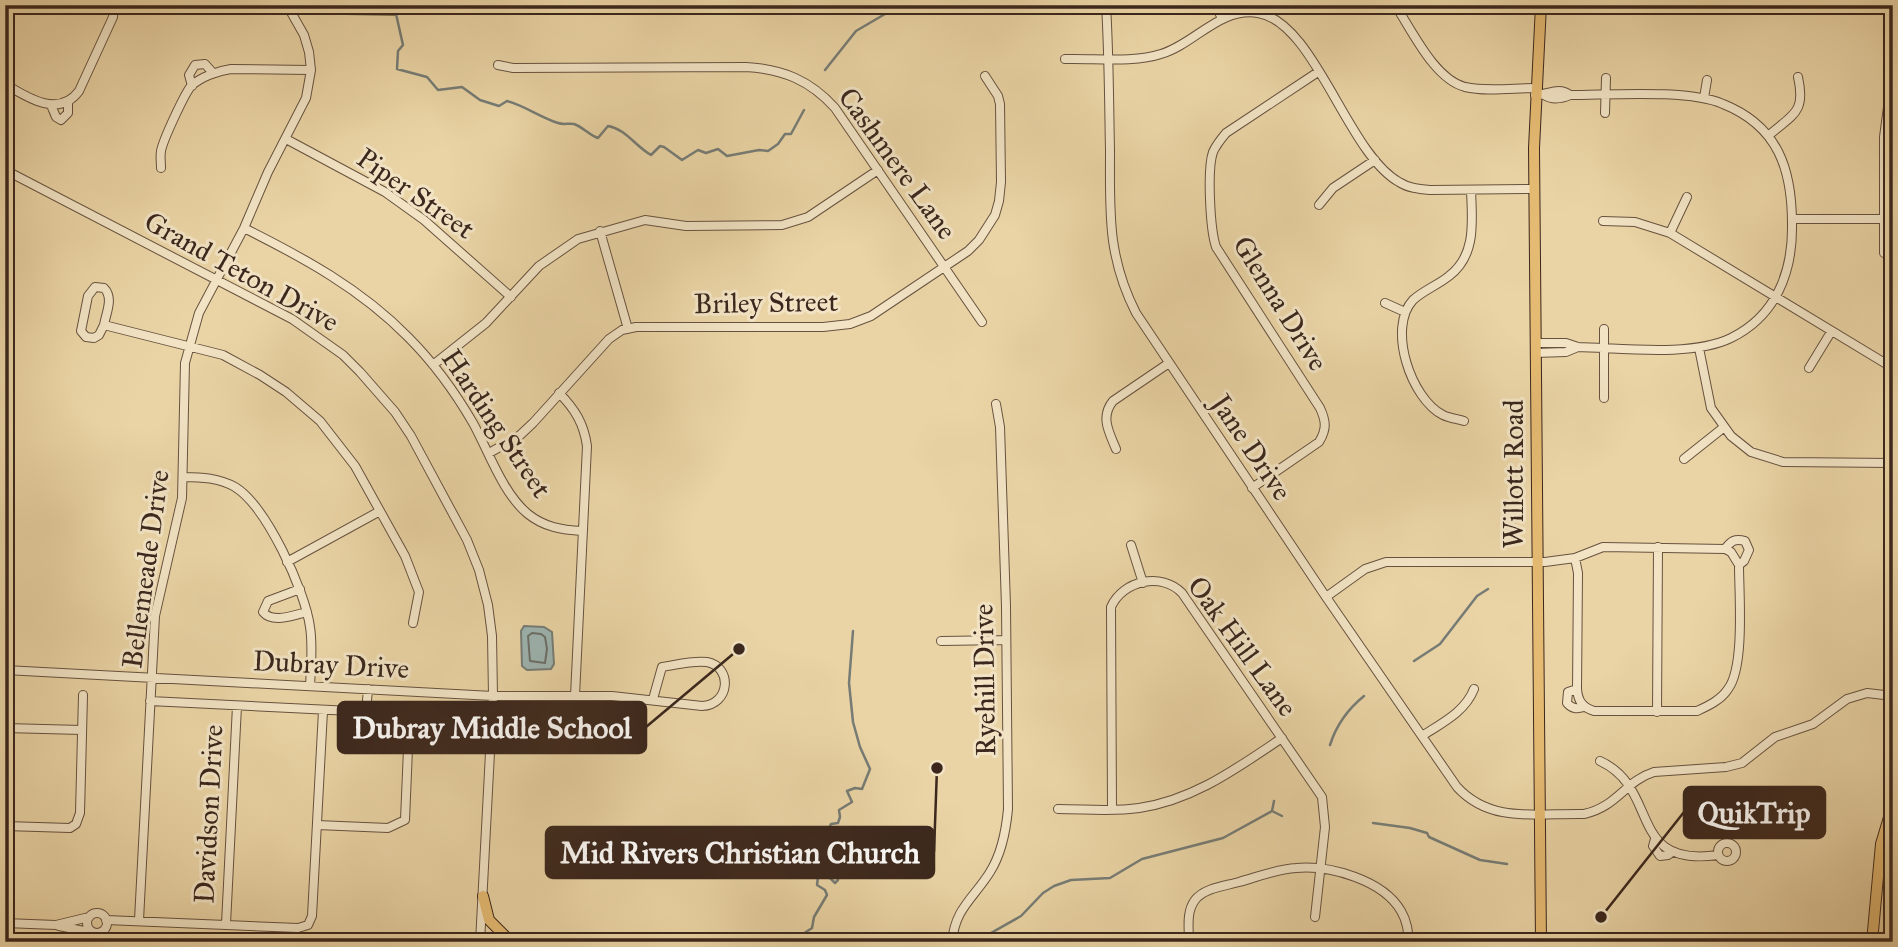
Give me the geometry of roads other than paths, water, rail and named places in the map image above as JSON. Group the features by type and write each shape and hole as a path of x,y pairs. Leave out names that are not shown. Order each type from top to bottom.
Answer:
{"main road":[{"name":"Willott Road","path":"1541,5 1534,189 1541,942"},
{"path":"1872,942 1881,844 1893,804"},
{"path":"483,896 489,920 511,942"}],"street":[{"path":"5,84 41,103 51,105 68,102 79,91 113,17 114,5"},
{"name":"Bellemeade Drive","path":"139,920 155,616 180,516 183,477 183,374 188,346 199,313 244,228 268,172 306,98 311,71 309,52 287,5"},
{"name":"Jane Drive","path":"1106,5 1112,245 1125,292 1136,313 1326,597 1457,787 1472,802 1500,813 1584,814 1605,808 1644,775 1742,763 1775,737 1813,724 1847,699 1867,693 1893,696"},
{"path":"1215,5 1222,18"},
{"path":"1395,5 1445,77 1463,86 1538,93 1565,91 1570,95 1704,98 1742,113 1768,136 1778,150 1787,172 1792,198 1793,243 1789,265 1776,298 1759,318 1740,333 1699,348 1578,347 1566,343 1535,348"},
{"path":"1065,59 1148,58 1183,44 1222,18 1256,13 1280,22 1298,41 1375,160 1394,179 1413,188 1534,189"},
{"path":"192,86 189,75 195,65 205,64 214,73"},
{"name":"Cashmere Lane","path":"498,65 513,68 767,68 803,81 822,94 835,108 982,322"},
{"path":"161,168 161,148 192,86 214,73 231,69 311,71"},
{"name":"Glenna Drive","path":"1252,488 1319,442 1325,432 1325,419 1216,247 1212,229 1211,161 1219,141 1226,133 1318,72"},
{"name":"Briley Street","path":"628,329 823,327 850,324 872,316 968,251 979,240 995,215 1001,182 1000,104 985,76"},
{"path":"1768,136 1801,105 1798,77"},
{"path":"1884,253 1889,219 1884,137 1892,77"},
{"path":"1605,113 1606,78"},
{"path":"1704,98 1707,80"},
{"path":"51,105 56,117 61,120 68,113 68,102"},
{"name":"Piper Street","path":"286,139 395,199 424,220 511,297"},
{"path":"1318,205 1333,188 1375,160"},
{"name":"Grand Teton Drive","path":"5,170 292,318 342,355 381,395 411,436 467,540 479,570 488,605 492,636 493,696 480,942"},
{"path":"433,365 486,323 550,257 578,239 645,220 686,226 782,225 796,222 808,217 877,170"},
{"path":"1464,421 1442,414 1425,398 1415,383 1403,349 1402,320 1413,300 1447,278 1462,262 1472,236 1471,190"},
{"path":"1670,233 1687,197"},
{"path":"1792,219 1889,219"},
{"path":"1603,221 1634,222 1670,233 1893,368"},
{"name":"Harding Street","path":"244,228 311,262 366,298 410,339 433,365 466,412 514,499 530,516 547,526 582,531"},
{"path":"489,453 518,437 609,339 628,329 600,231"},
{"path":"95,287 104,288 108,292 104,325 99,335 94,338 86,337 81,331 88,296 95,287"},
{"path":"1385,303 1405,312"},
{"path":"104,325 223,355 260,375 305,408 346,452 405,556 417,586 414,623"},
{"path":"1604,329 1604,398"},
{"path":"1809,368 1831,332"},
{"path":"1699,348 1711,408 1723,428 1751,452 1783,462 1893,463"},
{"path":"1116,449 1105,418 1107,409 1113,401 1169,363"},
{"path":"559,393 570,404 584,429 586,446 575,696"},
{"name":"Ryehill Drive","path":"952,942 960,912 991,871 1004,839 1008,809 1000,427 996,404"},
{"path":"1684,459 1723,428"},
{"path":"183,477 215,479 240,491 257,507 300,589 307,612 311,644 310,686"},
{"path":"287,562 380,511"},
{"path":"1725,549 1732,541 1745,541 1749,550 1739,565"},
{"path":"1131,545 1143,583"},
{"path":"1326,597 1365,569 1386,562 1536,562 1575,558 1603,547 1725,549 1731,552 1739,565 1737,668 1728,690 1709,706 1697,711 1594,711 1584,707 1580,703 1577,689 1578,573 1575,558"},
{"path":"1657,712 1658,547"},
{"name":"Oak Hill Lane","path":"1112,809 1111,607 1118,594 1154,579 1164,580 1182,593 1322,797 1325,827 1315,917"},
{"path":"300,589 268,600 263,612 267,617 273,618 307,612"},
{"path":"941,641 1006,640"},
{"name":"Dubray Drive","path":"5,670 493,696 653,699 707,706 719,700 725,688 721,671 708,662 662,667 653,699"},
{"path":"366,712 368,689"},
{"path":"1422,736 1458,712 1469,702 1474,689"},
{"path":"5,826 70,828 76,824 80,813 83,695"},
{"path":"150,701 393,713 405,718 409,725 405,820 388,828 317,824"},
{"name":"Davidson Drive","path":"226,924 236,706"},
{"path":"56,925 97,914 106,920 298,928 308,925 312,916 323,711"},
{"path":"5,729 82,730"},
{"path":"1058,809 1137,808 1160,804 1193,793 1282,738"},
{"path":"1600,761 1610,765 1637,798 1655,839 1672,852 1695,858 1718,855"},
{"path":"1189,942 1190,908 1200,894 1290,868 1320,868 1353,876 1392,899 1402,912 1409,942"},
{"path":"89,917 88,926 98,936"},
{"path":"98,936 105,929 106,920"},
{"path":"5,923 56,925 98,936"}],"water":[{"path":"524,626 544,627 552,632 554,664 551,669 527,670 522,666 521,631"}],"waterway":[{"path":"394,5 403,45 398,51 397,69 427,77 438,90 462,87 480,100 499,106 507,101 558,123 574,124 598,138 608,126 614,128 651,155 660,146 682,160 698,150 706,153 718,149 727,156 768,151 778,144 785,134 791,134 804,110"},
{"path":"825,70 856,31 885,14"},
{"path":"1414,661 1440,644 1477,596 1488,589"},
{"path":"801,942 803,934 812,928 814,917 827,895 825,890 817,885 818,877 824,872 835,883 838,880 831,872 834,867 821,855 825,849 830,850 834,857 837,855 829,842 829,828 831,824 838,823 839,810 852,802 847,791 862,789 870,769 853,722 849,683 853,631"},
{"path":"1330,745 1343,718 1364,696"},
{"path":"975,942 1021,916 1043,893 1054,886 1071,880 1110,878 1142,859 1223,838 1272,811 1274,801"},
{"path":"1272,811 1282,816"},
{"path":"1373,823 1427,833 1429,837 1480,860 1507,864"}],"place":[{"name":"Dubray Middle School","path":"739,649"},
{"name":"Mid Rivers Christian Church","path":"937,768"},
{"name":"QuikTrip","path":"1601,917"}]}
